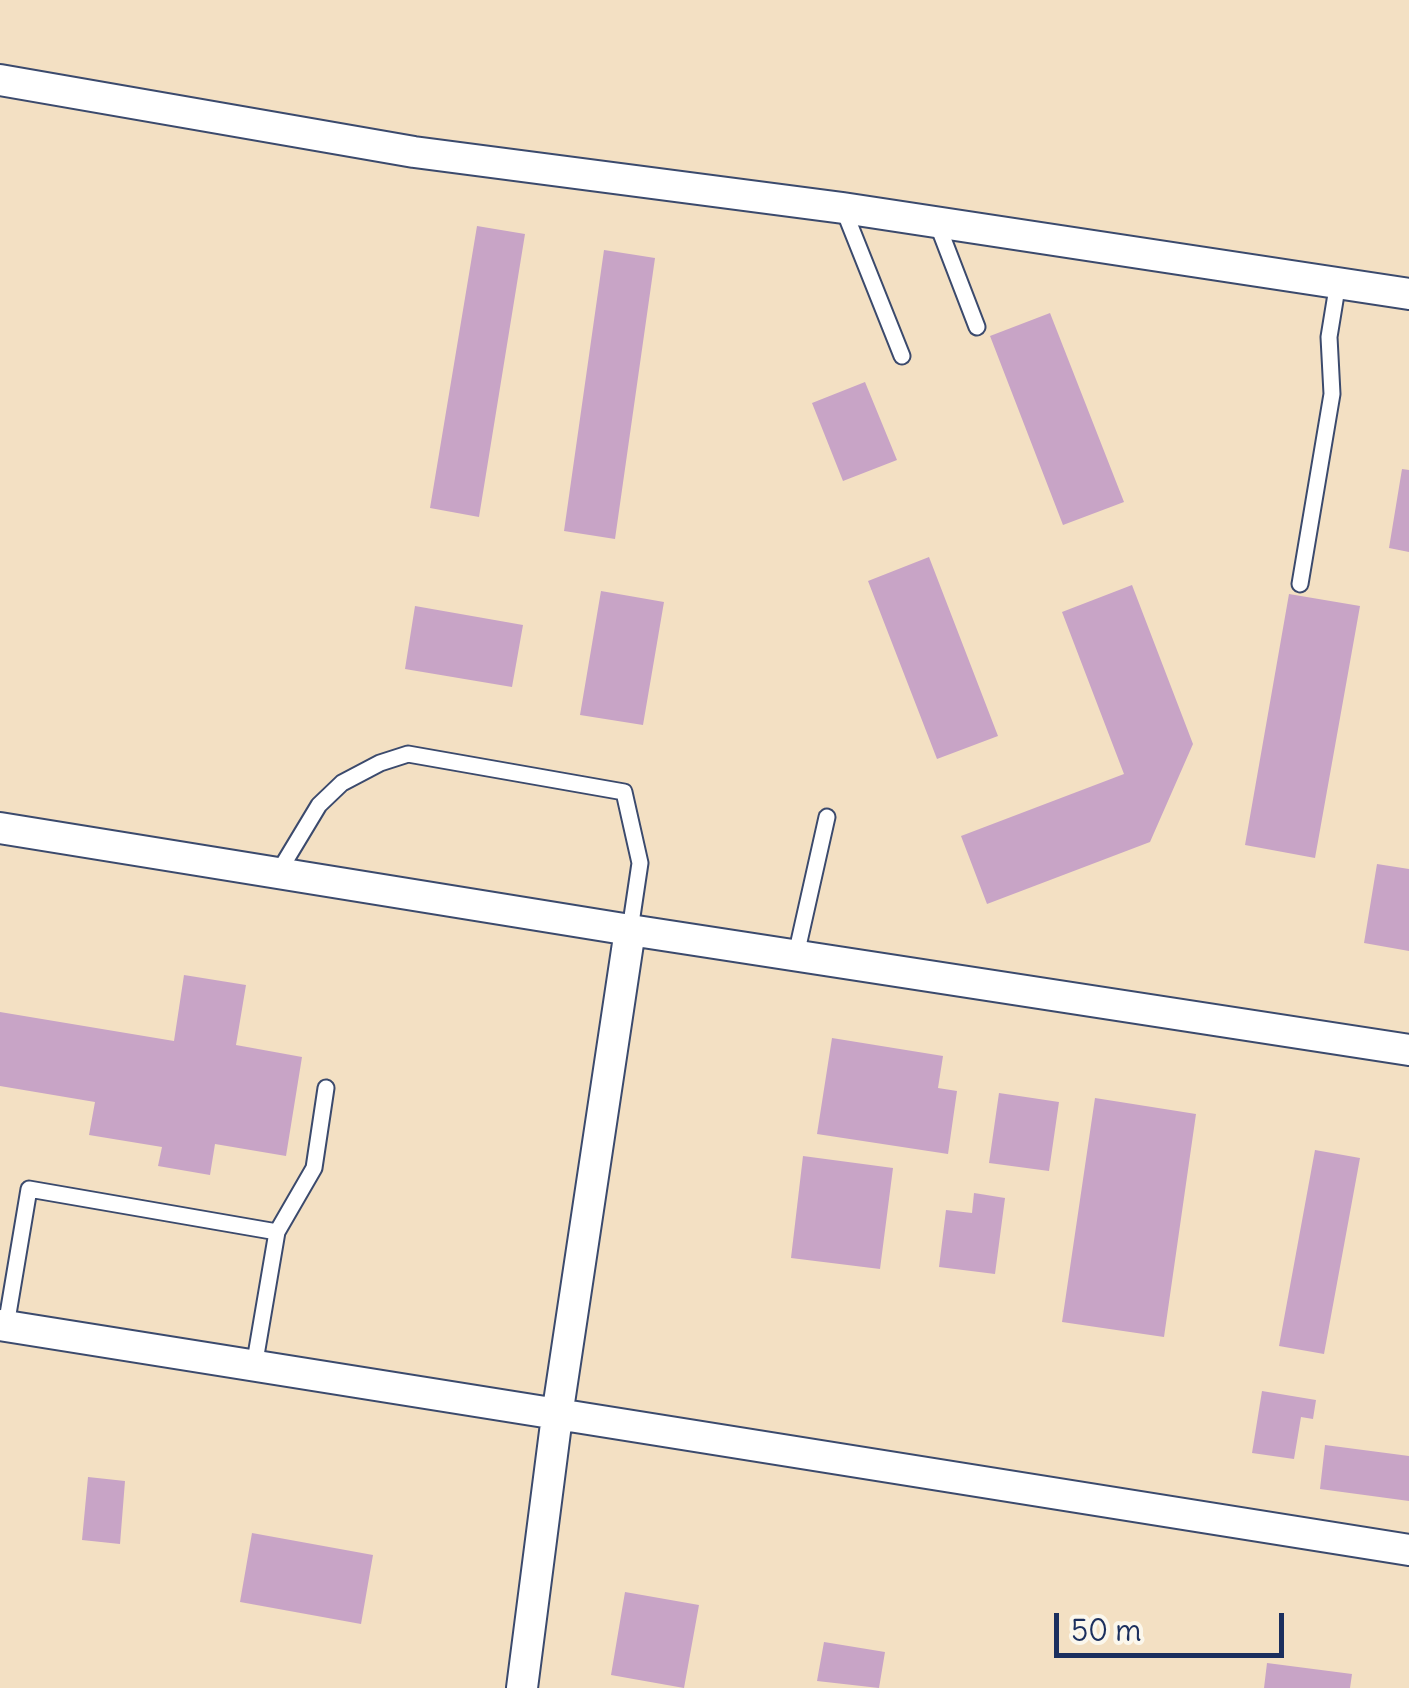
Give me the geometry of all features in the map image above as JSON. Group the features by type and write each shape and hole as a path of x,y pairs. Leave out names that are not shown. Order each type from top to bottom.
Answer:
{"street":[{"path":"0,80 414,152 844,208 1409,294"},
{"path":"0,828 1409,1050"},
{"path":"522,1688 557,1416 630,930"},
{"path":"3,1325 1409,1550"}],"lane":[{"path":"844,208 902,356"},
{"path":"937,223 977,327"},
{"path":"1300,584 1332,394 1330,336 1338,282"},
{"path":"278,873 320,805 342,782 408,754 624,792 640,863 630,930"},
{"path":"796,955 827,816"},
{"path":"254,1367 277,1232 314,1168 326,1088"},
{"path":"3,1325 29,1188 277,1232"}],"building":[{"path":"477,226 525,234 479,517 430,508"},
{"path":"604,250 655,258 615,539 564,531"},
{"path":"1050,313 1124,502 1063,525 990,336"},
{"path":"865,382 897,460 843,481 812,403"},
{"path":"1402,469 1409,470 1409,552 1389,548"},
{"path":"929,557 998,736 937,759 868,581"},
{"path":"1132,585 1193,744 1150,842 987,904 961,836 1124,774 1062,612"},
{"path":"601,591 664,602 643,725 580,715"},
{"path":"1289,594 1360,606 1315,858 1245,845"},
{"path":"415,606 523,625 512,687 405,669"},
{"path":"1377,864 1409,869 1409,951 1364,943"},
{"path":"184,975 246,985 236,1045 302,1057 286,1156 215,1144 210,1175 158,1166 162,1147 89,1135 95,1102 0,1086 0,1012 174,1041"},
{"path":"832,1038 943,1056 938,1088 957,1091 948,1154 817,1134"},
{"path":"999,1093 1059,1102 1049,1171 989,1163"},
{"path":"1095,1098 1196,1114 1164,1337 1062,1322"},
{"path":"1315,1150 1360,1158 1324,1354 1279,1346"},
{"path":"803,1156 893,1168 880,1269 791,1258"},
{"path":"974,1193 1005,1198 995,1274 939,1267 946,1210 972,1213"},
{"path":"1262,1391 1316,1400 1313,1419 1301,1417 1294,1459 1252,1453"},
{"path":"1325,1445 1409,1456 1409,1501 1320,1489"},
{"path":"88,1477 125,1481 120,1544 82,1540"},
{"path":"252,1533 373,1555 361,1624 240,1602"},
{"path":"625,1592 699,1605 684,1688 611,1675"},
{"path":"824,1642 885,1652 879,1688 817,1681"},
{"path":"1267,1663 1352,1674 1350,1688 1264,1688"}]}
